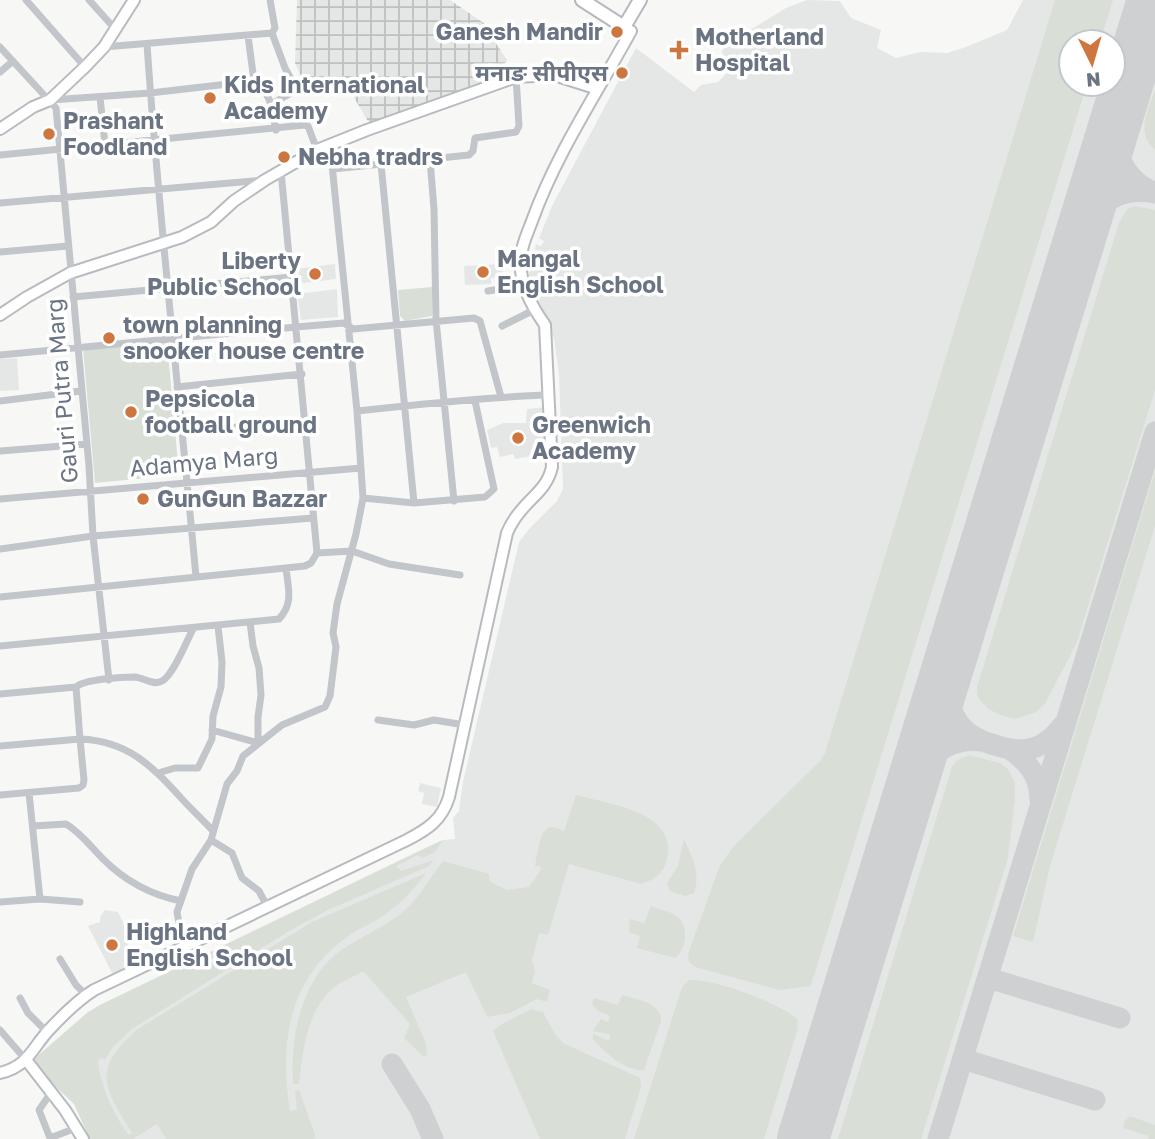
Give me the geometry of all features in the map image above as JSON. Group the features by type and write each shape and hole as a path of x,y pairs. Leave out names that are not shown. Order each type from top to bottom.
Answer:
{"main road":[{"path":"0,129 33,107 50,100 85,67 104,47 134,0"},
{"path":"0,1073 27,1061 47,1032 86,995 375,856 433,824 446,808 507,533 520,511 542,490 552,467 545,326 534,310 524,285 521,254 538,204 631,31 582,0"},
{"path":"624,27 640,0"},
{"path":"0,315 70,273 162,244 211,222 234,201 317,149 516,77 554,75 598,89"},
{"path":"27,1061 83,1139"}],"street":[{"path":"26,0 85,67"},
{"path":"89,0 116,30"},
{"path":"270,0 275,28 272,33"},
{"path":"104,47 272,33"},
{"path":"271,104 297,90 285,68 272,33"},
{"path":"248,36 254,81"},
{"path":"147,44 152,141 196,578"},
{"path":"0,47 50,100 150,93 254,81 262,84 271,104 276,130"},
{"path":"0,72 13,61"},
{"path":"333,169 468,155 473,151 475,138 516,132 519,126 516,77"},
{"path":"100,97 105,145"},
{"name":"Gauri Putra Marg","path":"50,100 55,108 60,149 93,536 109,680"},
{"path":"0,155 309,126 317,149"},
{"path":"188,945 180,929 177,912 192,869 211,840 227,785 243,756 282,724 325,708 330,696 336,647 333,633 335,613 363,498 349,325 330,145"},
{"path":"430,160 434,209 436,320 454,502"},
{"path":"381,164 414,503"},
{"path":"0,597 196,578 311,563 317,553 281,171"},
{"path":"0,203 265,180"},
{"path":"0,252 68,246"},
{"path":"73,297 292,277"},
{"path":"488,291 524,285"},
{"path":"502,326 534,310"},
{"path":"0,355 344,323 353,329 474,318 480,321 501,397"},
{"path":"177,387 302,374"},
{"path":"0,401 81,391"},
{"path":"357,411 549,395"},
{"path":"363,498 414,503 454,502 485,497 494,489 475,401"},
{"path":"182,432 306,421"},
{"path":"0,451 87,444"},
{"name":"Adamya Marg","path":"0,499 362,468"},
{"path":"0,549 93,536 313,518"},
{"path":"317,553 352,551 389,564 460,575"},
{"path":"0,646 105,638 279,619 287,611 289,604 286,568"},
{"path":"250,622 253,646 260,668 258,743"},
{"path":"158,773 174,768 198,768 212,739 222,675 218,626"},
{"path":"0,694 76,687 87,681 132,677 162,682 169,675 193,629"},
{"path":"0,795 79,788 83,785 76,687"},
{"path":"379,720 414,724 434,720 465,725"},
{"path":"212,730 258,743"},
{"path":"0,746 80,738 98,739 126,748 158,773 213,831"},
{"path":"29,793 40,899"},
{"path":"33,826 66,824 94,847 102,858 139,887 159,896 181,901"},
{"path":"211,840 232,853 242,878 259,891 267,906"},
{"path":"0,902 40,899 80,902"},
{"path":"60,959 76,985 86,995"},
{"path":"20,998 28,1013 47,1032"},
{"path":"0,1030 27,1061"},
{"path":"50,1094 39,1110 50,1139 76,1128"}],"shaded area":[{"path":"297,0 450,0 497,32 495,42 507,60 495,80 476,89 369,123 350,91 348,81 315,94 303,82 295,63"},
{"path":"807,0 840,1 851,18 881,30 877,48 896,58 920,52 947,53 1007,30 1023,0 1155,0 1155,1139 90,1139 74,1104 33,1060 87,1013 431,845 455,839 453,818 460,810 463,782 519,542 557,501 563,489 559,375 554,339 531,290 529,274 536,244 541,246 544,241 539,238 552,206 636,48 694,92 701,85 718,82 726,74 728,67 722,52 724,46 786,8"},
{"path":"1055,0 1113,0 1104,28 1057,28 1057,98 1083,98 812,982 810,986 780,990 695,967 689,962 688,954 720,865 734,846 825,753"},
{"path":"1155,89 1155,150 1149,143 1144,128"},
{"path":"1134,206 1155,210 1155,390 1077,642 1045,704 1034,713 1014,719 988,709 977,694 977,687 1119,223 1127,209"},
{"name":"Liberty Public School","path":"335,264 336,279 296,284 294,269"},
{"name":"Mangal English School","path":"502,264 503,277 491,278 491,284 465,285 464,266"},
{"path":"432,287 432,316 405,321 400,316 398,290"},
{"path":"337,289 338,317 301,320 297,294"},
{"name":"Pepsicola football ground","path":"167,341 179,475 95,483 83,349"},
{"path":"17,358 19,390 0,391 0,359"},
{"name":"Greenwich Academy","path":"546,407 548,453 515,459 513,454 500,457 497,447 491,448 487,430 503,423 526,423 527,409"},
{"path":"1155,471 1155,526 1050,866 1033,942 1013,936"},
{"path":"969,755 1000,763 1008,769 1015,783 1008,858 921,1139 838,1139 952,767 956,761"},
{"path":"420,783 441,788 437,807 422,804 424,793 418,791"},
{"path":"576,795 638,812 651,820 662,830 668,843 667,859 658,875 641,884 569,864 548,935 539,933 532,960 535,971 532,983 550,990 547,1002 537,999 510,1013 487,1017 466,972 406,997 425,1041 427,1054 424,1057 404,1038 410,1024 364,972 361,972 335,987 316,1010 307,1033 299,1084 293,1084 293,1050 300,1014 313,982 323,967 335,955 403,912 420,894 443,861 489,874 489,881 507,890 529,887 541,870 540,866 535,866 542,834 550,827 564,831"},
{"path":"684,839 693,859 697,879 694,893 685,896 670,891 667,883 678,866"},
{"path":"443,840 435,852 422,858 418,855 396,866 401,871 434,860 429,866 328,910 289,931 132,1029 112,1048 105,1060 98,1060 101,1079 109,1099 129,1135 132,1133 114,1102 106,1078 113,1055 138,1029 312,922 426,873 397,906 350,935 327,954 300,993 288,1038 287,1086 290,1111 297,1110 295,1091 299,1090 316,1137 314,1139 166,1139 157,1124 133,1139 90,1139 74,1104 44,1076 33,1060 100,1005"},
{"path":"651,906 673,914 685,929 683,948 675,958 637,948 640,936 629,932 630,919 644,923"},
{"name":"Highland English School","path":"105,910 118,912 123,922 132,966 113,975 88,926 100,922"},
{"path":"689,980 714,983 746,993 797,1019 798,1028 764,1139 634,1139 682,987"},
{"path":"622,995 648,1003 660,1015 661,1021 644,1070 623,1064 593,1039 593,1034 609,1041 610,1034 593,1031 601,1019 608,1022 610,1016 598,1011 592,1004 594,998 618,1005"},
{"path":"531,1009 543,1012 563,1043 640,1078 641,1087 625,1139 540,1139 493,1031"},
{"path":"1130,1116 1155,1125 1155,1139 1148,1139 1149,1136 1123,1128"}],"taxiway":[{"path":"1112,137 1126,170 1144,188 1153,192"},
{"path":"1084,227 1098,209 1114,198 1132,192 1155,193"},
{"path":"938,1139 1155,432"},
{"path":"945,680 950,707 958,722 970,734 984,742 1024,750 1041,745 1063,725"},
{"path":"917,771 945,747 961,742 981,741"},
{"path":"1011,750 1032,771 1038,784 1040,800"},
{"path":"988,978 1120,1018"},
{"path":"963,1059 1095,1100"},
{"path":"392,1064 420,1109 433,1139"}],"runway":[{"path":"803,1139 1153,0"}],"place":[{"name":"Ganesh Mandir","path":"617,32"},
{"name":"Motherland Hospital","path":"679,50"},
{"name":"मनाङ सीपीएस","path":"622,73"},
{"name":"Kids International Academy","path":"210,98"},
{"name":"Prashant Foodland","path":"49,134"},
{"name":"Nebha tradrs","path":"284,157"},
{"name":"Mangal English School","path":"483,272"},
{"name":"Liberty Public School","path":"315,274"},
{"name":"town planning snooker house centre","path":"109,338"},
{"name":"Pepsicola football ground","path":"131,412"},
{"name":"Greenwich Academy","path":"518,438"},
{"name":"GunGun Bazzar","path":"143,499"},
{"name":"Highland English School","path":"112,945"}]}
